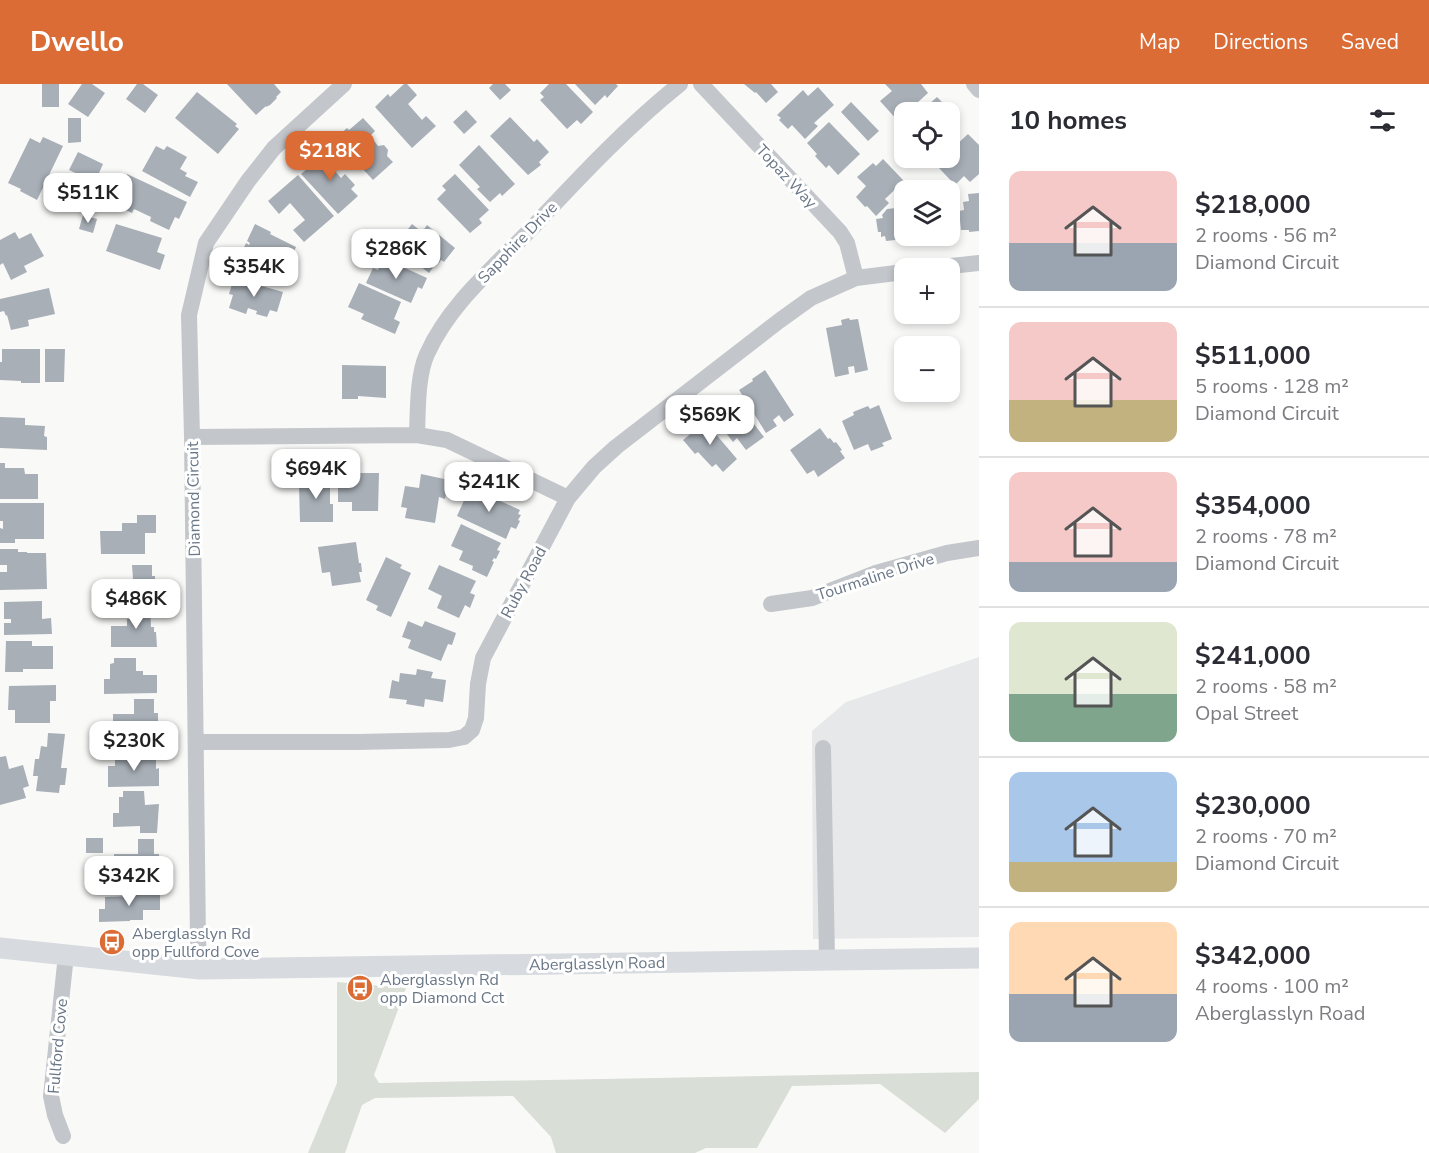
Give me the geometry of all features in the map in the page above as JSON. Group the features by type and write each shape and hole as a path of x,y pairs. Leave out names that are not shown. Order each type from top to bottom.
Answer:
{"main road":[{"name":"Aberglasslyn Road","path":"0,948 200,969 979,958"}],"street":[{"name":"Diamond Circuit","path":"200,969 189,315 206,243 248,181 274,148 344,84"},
{"name":"Sapphire Drive","path":"417,435 418,391 426,356 441,327 462,300 602,155 680,84"},
{"name":"Topaz Way","path":"701,84 840,232 847,243 856,278"},
{"path":"974,84 979,90"},
{"path":"960,265 979,263"},
{"name":"Ruby Road","path":"196,742 357,742 449,740 464,737 472,730 476,718 478,684 483,658 568,498 594,467 616,447 811,298 856,278 894,273"},
{"path":"192,437 417,435 447,440 568,498"},
{"name":"Tourmaline Drive","path":"771,604 812,598 876,573 947,553 979,548"},
{"path":"823,748 827,959"},
{"name":"Fullford Cove","path":"63,1136 51,1096 66,955"}],"shaded area":[{"path":"979,657 979,937 813,939 812,731 846,702"},
{"path":"337,982 406,988 374,1075 379,1083 979,1072 979,1099 945,1133 880,1084 792,1086 757,1148 706,1148 695,1153 556,1153 551,1137 513,1096 375,1098 362,1105 345,1153 308,1153 337,1083"}],"building":[{"path":"42,84 59,84 59,107 42,107"},
{"path":"82,84 92,84 105,93 88,117 68,104"},
{"path":"137,84 143,84 158,95 145,113 126,99"},
{"path":"227,84 274,84 281,92 270,105 256,115"},
{"path":"404,84 407,84 417,95 408,104 422,120 426,116 436,126 412,148 375,107 388,94 390,97"},
{"path":"493,84 505,84 511,90 500,100 489,88"},
{"path":"549,84 566,84 593,112 581,124 577,120 567,129 540,100 544,97 540,93"},
{"path":"575,84 616,84 618,86 607,98 605,95 595,105"},
{"path":"744,84 771,84 778,92 766,103"},
{"path":"885,84 921,84 928,93 918,102 894,102 894,117 880,101 892,91"},
{"path":"818,87 834,105 814,123 818,126 805,139 792,125 788,129 777,115 803,90 808,96"},
{"path":"197,92 237,124 235,126 239,129 218,154 175,118"},
{"path":"937,97 942,102 931,102"},
{"path":"851,102 879,131 868,141 841,112"},
{"path":"466,110 477,122 464,134 453,122"},
{"path":"510,117 534,142 537,139 549,152 539,162 541,165 528,175 490,136"},
{"path":"68,118 81,118 81,142 68,143"},
{"path":"363,118 375,131 370,136 378,146 384,145 388,150 387,156 393,162 373,180 335,139"},
{"path":"829,122 860,154 838,175 829,165 826,168 807,143"},
{"path":"968,134 979,145 979,174 970,182 964,176 960,180 950,180 939,168 960,168 960,141"},
{"path":"43,137 63,146 37,200 8,183 30,138 40,143"},
{"path":"479,145 515,184 502,196 500,193 490,202 477,189 480,187 459,165"},
{"path":"156,146 164,150 167,146 187,157 180,169 187,173 185,176 198,182 190,197 142,171"},
{"path":"325,150 338,164 333,169 341,178 345,174 355,185 351,189 358,196 338,214 301,174 312,165 309,162"},
{"path":"78,152 103,164 95,182 69,170"},
{"path":"883,159 903,180 894,180 894,190 885,199 889,203 876,216 856,197 866,186 857,177 873,163 876,166"},
{"path":"127,174 187,202 179,219 175,217 169,230 150,221 151,217 134,209 132,213 113,204"},
{"path":"455,174 489,210 479,219 482,223 470,233 437,199 446,190 442,186"},
{"path":"298,175 334,216 304,242 293,230 305,220 290,203 279,214 268,201"},
{"path":"979,193 979,231 961,230 960,211 964,210 963,202 969,201 968,194"},
{"path":"894,208 894,240 886,241 885,236 881,237 881,232 878,232 876,219 883,218 882,215 887,209"},
{"path":"83,215 97,219 93,233 79,229"},
{"path":"116,224 162,238 157,252 165,255 160,270 106,251"},
{"path":"255,224 296,247 286,268 268,259 263,269 242,260 245,253 242,252 246,243 249,245 250,243 247,241"},
{"path":"412,224 422,232 427,225 455,248 444,262 441,260 437,262 429,273 415,262 418,259 398,242"},
{"path":"15,232 19,239 31,233 44,256 24,266 27,272 11,280 3,263 0,265 0,240"},
{"path":"383,258 427,278 422,289 418,287 411,303 366,283 373,268 378,270"},
{"path":"234,278 283,292 277,312 270,310 267,317 256,314 257,311 248,308 246,314 229,308 233,295 229,294"},
{"path":"359,283 401,302 394,319 400,322 395,334 361,319 364,314 348,307"},
{"path":"49,288 55,314 28,320 29,326 11,330 7,315 4,311 0,312 0,299"},
{"path":"849,318 850,320 858,319 868,370 855,373 854,366 848,367 849,374 835,377 826,328 842,325 841,320"},
{"path":"2,349 40,349 40,383 0,380"},
{"path":"45,349 65,349 64,382 45,382"},
{"path":"342,365 386,366 386,398 358,396 358,399 342,399"},
{"path":"765,370 794,415 784,422 779,415 773,420 777,426 766,433 739,390"},
{"path":"734,398 764,437 746,450 737,438 733,442 710,412"},
{"path":"879,405 892,439 882,443 884,446 871,451 868,444 854,450 842,421 854,415 853,412 868,406 870,409"},
{"path":"0,417 25,418 25,425 45,426 44,436 47,437 47,450 0,448"},
{"path":"702,418 737,459 723,472 716,464 712,467 698,452 695,454 683,440 694,431 691,428"},
{"path":"820,428 828,439 836,442 845,458 818,477 814,470 807,474 790,450"},
{"path":"0,463 5,463 5,468 24,468 25,474 38,474 38,499 0,499"},
{"path":"348,471 379,473 378,511 352,511 352,502 338,502 338,473 349,473"},
{"path":"314,473 330,473 330,504 333,504 333,522 300,522 299,485 314,485"},
{"path":"421,474 449,480 445,499 439,497 435,523 405,518 407,508 401,507 405,486 419,488"},
{"path":"470,487 520,510 518,514 521,515 518,520 520,521 516,529 511,527 506,539 457,516"},
{"path":"0,503 44,503 44,539 15,539 15,543 0,543 0,528 3,529 3,521 0,521"},
{"path":"137,515 156,515 156,533 145,533 145,554 101,554 100,531 122,531 122,523 137,523"},
{"path":"461,524 501,543 497,550 500,551 496,559 492,561 494,562 487,577 472,570 473,566 459,560 463,551 451,546"},
{"path":"356,542 359,563 361,563 362,572 359,572 361,582 332,586 330,572 322,573 318,547"},
{"path":"0,549 46,553 47,589 0,590 0,572 7,572 7,565 0,565"},
{"path":"386,557 402,565 400,568 411,573 391,617 376,610 378,606 366,600"},
{"path":"132,565 152,565 152,576 155,576 155,599 107,600 106,580 133,579"},
{"path":"439,565 476,581 470,593 475,595 470,608 465,605 459,618 437,608 442,596 428,589"},
{"path":"42,601 42,619 51,618 52,634 4,635 4,623 11,623 11,619 4,619 4,602"},
{"path":"132,604 150,604 151,627 154,627 154,632 156,632 157,647 111,647 111,626 127,626 127,619 132,619"},
{"path":"408,621 422,627 425,621 456,633 452,645 448,644 441,661 408,648 411,640 402,637"},
{"path":"6,641 32,641 32,646 53,646 53,669 23,669 23,672 5,672"},
{"path":"114,658 136,658 136,671 143,671 143,675 157,675 157,693 104,694 104,679 110,679 110,664 114,663"},
{"path":"417,669 433,672 431,678 446,680 443,702 425,699 424,707 406,704 407,700 389,698 392,680 399,682 400,673 416,675"},
{"path":"56,685 56,701 50,701 50,723 15,723 15,710 8,710 9,686"},
{"path":"134,699 154,699 154,713 158,713 158,726 155,726 156,730 153,730 153,739 113,740 113,714 134,714"},
{"path":"48,733 65,734 61,768 67,768 65,785 60,785 59,793 36,791 38,776 33,776 35,759 39,759 41,746 47,747"},
{"path":"138,755 156,755 159,786 108,787 108,766 115,766 115,757 127,757 127,761 138,761"},
{"path":"6,756 9,769 23,765 29,786 23,788 26,798 0,805 0,757"},
{"path":"123,791 144,791 145,805 159,804 157,833 140,833 140,826 113,827 113,813 119,813 119,797 123,797"},
{"path":"86,838 103,838 103,853 86,853"},
{"path":"138,839 154,839 154,854 159,854 159,866 156,866 155,879 115,880 114,854 138,854"},
{"path":"134,893 160,893 160,910 143,910 143,920 99,922 99,909 105,909 105,897 135,896"}],"place":[{"name":"Aberglasslyn Rd opp Fullford Cove","path":"112,942"},
{"name":"Aberglasslyn Rd opp Diamond Cct","path":"360,988"}]}
